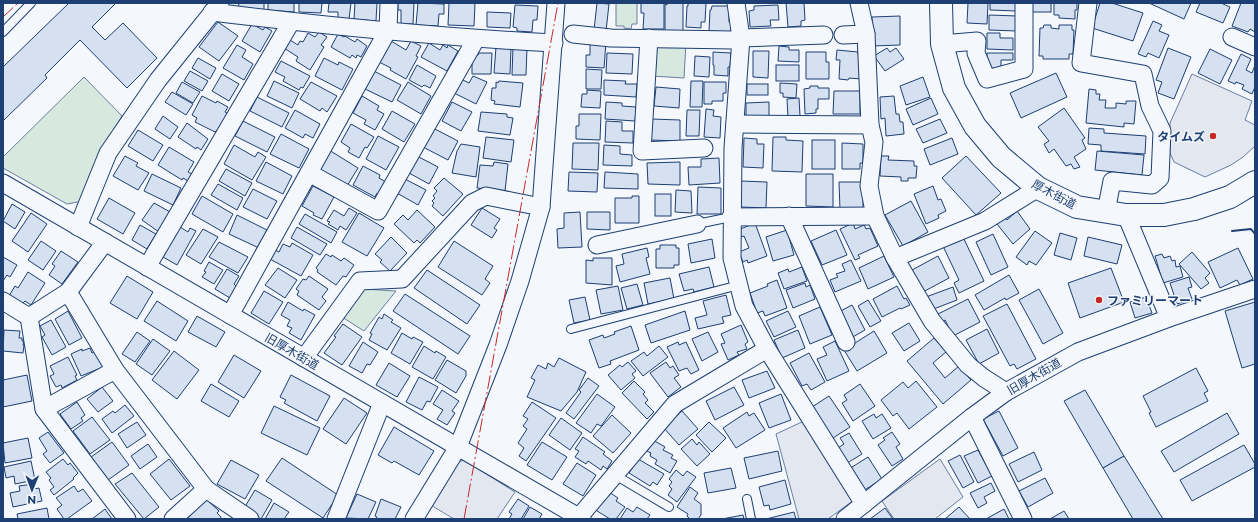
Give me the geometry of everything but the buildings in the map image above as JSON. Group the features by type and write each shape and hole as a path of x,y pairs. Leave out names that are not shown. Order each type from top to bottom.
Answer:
{"main road":[{"name":"厚木街道","path":"941,3 942,44 954,88 975,126 1001,157 1038,188 1077,207 1116,214 1164,216 1230,197 1255,182"}],"street":[{"path":"230,315 388,30 389,3"},
{"path":"414,519 458,447 498,345 520,281 541,207 556,3"},
{"path":"736,3 741,38 735,124 732,258 744,306 767,349 864,504"},
{"path":"859,3 866,34 870,125 874,142 869,186 875,216 895,258 932,321 968,365 984,378 1006,392"},
{"path":"942,44 977,41 976,53 987,79 1024,69 1024,3"},
{"path":"1088,3 1081,63 1143,74 1150,106 1162,131 1160,178 1152,185 1112,181 1116,214 1169,318"},
{"path":"78,227 108,153 158,80 216,7 291,22 476,39 554,43"},
{"path":"147,267 291,22"},
{"path":"573,34 610,38 733,40 741,38 824,35"},
{"path":"843,35 866,34"},
{"path":"1232,37 1255,47"},
{"path":"649,38 642,151 704,148"},
{"path":"309,173 378,211 476,39"},
{"path":"735,124 870,125"},
{"name":"旧厚木街道","path":"3,183 580,518"},
{"path":"895,258 985,221 1038,188"},
{"path":"304,358 360,281 402,279 472,203 486,196 541,207"},
{"path":"789,216 846,342"},
{"path":"732,217 875,216"},
{"path":"597,245 697,224"},
{"path":"29,317 68,292 105,242"},
{"name":"旧厚木街道","path":"845,519 972,417 1006,392 1078,352 1169,318 1255,289"},
{"path":"68,292 115,370 206,489 250,519"},
{"path":"3,301 29,317 44,408 127,519"},
{"path":"580,518 675,404 767,349"},
{"path":"44,408 115,370"},
{"path":"336,519 382,403"},
{"path":"972,417 1023,519"},
{"path":"173,519 206,489"}],"lane":[{"path":"3,32 31,3"},
{"path":"697,224 732,217"},
{"path":"571,329 739,285"},
{"path":"615,475 669,507"},
{"path":"747,499 751,519"}],"shaded area":[{"path":"616,3 637,3 637,24 632,24 631,29 624,28 624,26 616,26"},
{"path":"653,42 686,43 684,78 652,76"},
{"name":"タイムズ","path":"1192,74 1252,101 1245,120 1255,125 1255,146 1231,165 1205,177 1174,162 1170,153 1170,123"},
{"path":"84,77 122,116 98,155 83,201 67,204 3,168 3,157"},
{"path":"364,289 396,291 364,331 342,317"},
{"path":"804,421 854,500 828,519 799,519 776,434"},
{"path":"940,459 963,497 935,519 894,519 882,501"},
{"path":"464,460 515,492 497,519 454,519 429,504 454,463"}],"wall":[{"path":"1232,231 1251,229 1255,234"}],"power":[{"path":"3,17 18,3"},
{"path":"464,519 558,3"}],"place":[{"name":"タイムズ","path":"1213,136"},
{"name":"ファミリーマート","path":"1099,300"}]}
